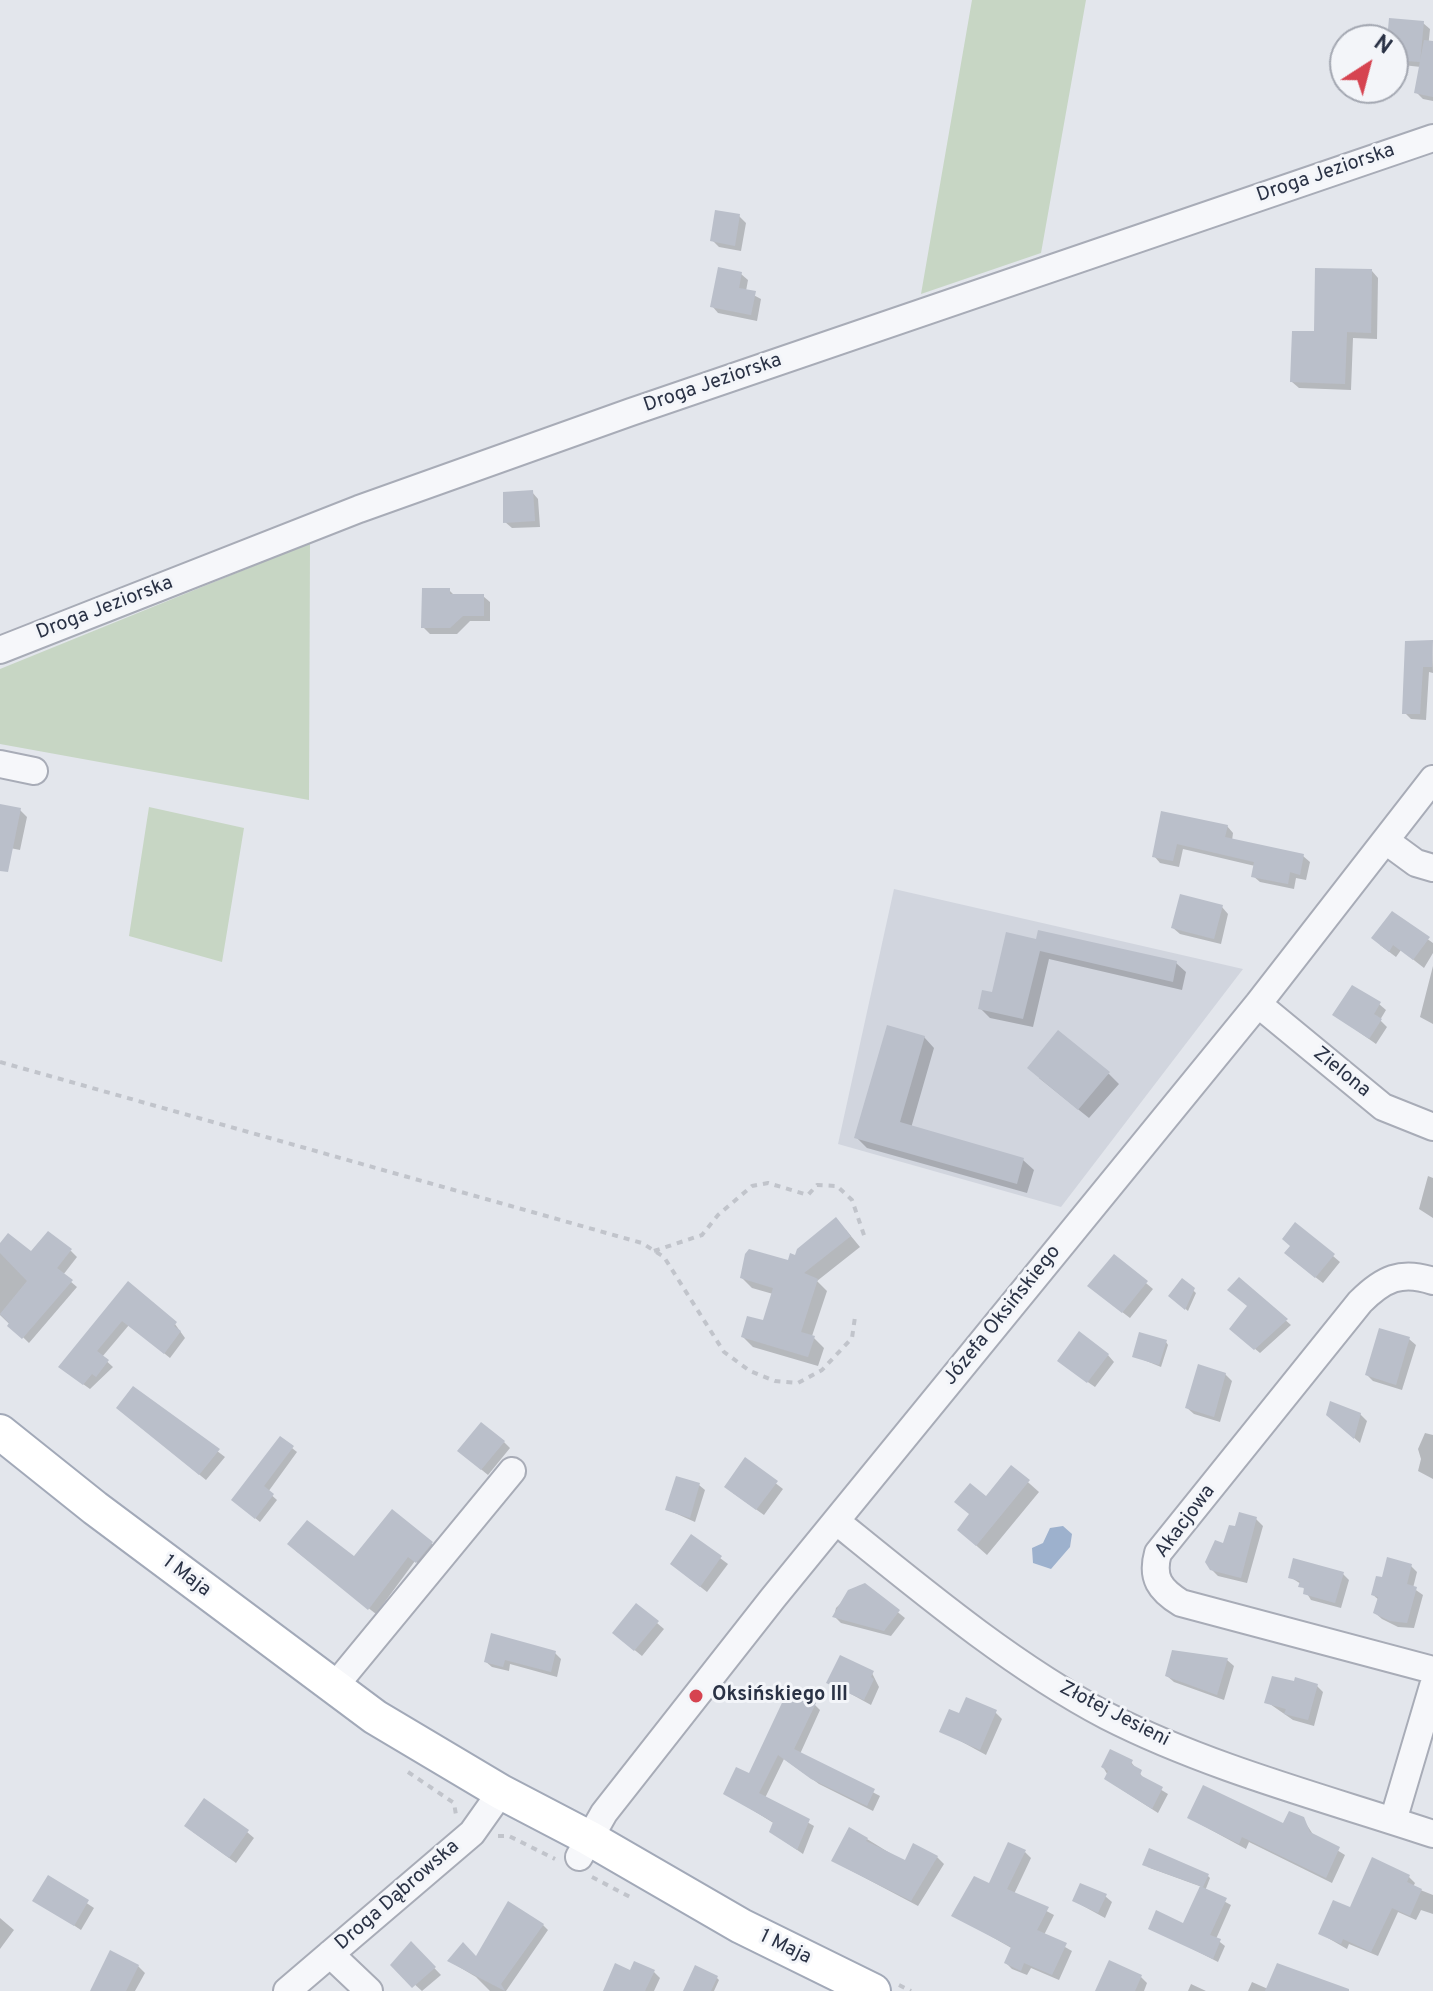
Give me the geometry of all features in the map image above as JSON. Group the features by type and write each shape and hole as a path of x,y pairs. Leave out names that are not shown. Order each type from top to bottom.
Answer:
{"main road":[{"name":"1 Maja","path":"0,1432 334,1687 495,1801 584,1847 674,1902 741,1926 873,1991"}],"street":[{"name":"Droga Jeziorska","path":"0,650 359,509 631,412 1433,138"},
{"path":"0,764 34,771"},
{"name":"Józefa Oksińskiego","path":"584,1847 628,1782 836,1521 1258,1004 1433,779"},
{"path":"1386,841 1416,863 1433,868"},
{"name":"Zielona","path":"1258,1004 1372,1099 1404,1118 1433,1127"},
{"name":"Akacjowa","path":"1433,1281 1411,1275 1389,1278 1360,1302 1158,1553 1154,1565 1156,1579 1165,1593 1181,1603 1433,1670"},
{"path":"334,1687 512,1471"},
{"name":"Złotej Jesieni","path":"836,1521 1003,1650 1059,1689 1108,1716 1204,1757 1433,1834"},
{"path":"1393,1821 1433,1686"},
{"name":"Droga Dąbrowska","path":"287,1991 472,1833 495,1801"},
{"path":"330,1954 369,1991"}],"path":[{"path":"0,1062 611,1234 654,1251 664,1257 724,1352 750,1371 775,1381 798,1383 822,1370 852,1338 855,1317"},
{"path":"654,1251 702,1235 718,1215 752,1186 768,1183 808,1195 817,1185 837,1186 852,1200 865,1238"}],"shaded area":[{"path":"894,889 1243,969 1061,1207 838,1144"}],"green space":[{"path":"972,0 1086,0 1041,253 921,294"},
{"path":"310,543 309,800 0,744 0,669"},
{"path":"149,807 244,828 222,962 129,936"}],"water":[{"path":"1063,1526 1072,1534 1070,1547 1051,1569 1033,1563 1032,1548 1043,1543 1050,1528"}],"building":[{"path":"1389,18 1424,21 1420,62 1409,61 1409,24 1388,24"},
{"path":"1424,40 1433,41 1433,97 1414,93"},
{"path":"715,210 740,214 735,246 710,241"},
{"path":"718,267 742,272 739,288 756,291 751,315 710,307"},
{"path":"1315,268 1372,269 1371,333 1347,332 1345,384 1290,382 1292,331 1314,331"},
{"path":"533,490 535,521 503,523 503,492"},
{"path":"422,588 450,588 450,594 484,594 484,616 463,616 450,628 421,628"},
{"path":"1433,640 1432,667 1423,667 1420,714 1402,714 1405,641"},
{"path":"0,804 21,808 8,872 0,871"},
{"path":"1161,811 1228,825 1225,837 1304,854 1300,875 1290,872 1288,884 1251,877 1254,862 1177,844 1173,861 1152,857"},
{"path":"1180,894 1223,905 1214,939 1171,928"},
{"path":"1392,911 1430,937 1413,960 1393,945 1389,952 1371,938"},
{"path":"1038,930 1177,961 1173,982 1040,951 1023,1019 978,1009 982,990 992,992 1006,932 1036,939"},
{"path":"1352,985 1381,1002 1374,1014 1382,1019 1369,1039 1332,1015"},
{"path":"887,1025 925,1036 900,1122 1024,1158 1017,1184 854,1138"},
{"path":"1058,1030 1110,1072 1078,1110 1027,1068"},
{"path":"836,1217 851,1236 804,1273 818,1279 801,1332 815,1336 808,1357 741,1337 747,1316 763,1320 773,1288 740,1278 745,1254 749,1249 788,1260 790,1253 795,1255 797,1249"},
{"path":"1295,1222 1335,1254 1315,1278 1284,1253 1290,1246 1282,1239"},
{"path":"48,1231 72,1249 57,1268 73,1280 22,1339 7,1326 9,1323 0,1314 27,1281 0,1253 0,1243 8,1233 31,1251"},
{"path":"1114,1254 1148,1281 1122,1313 1087,1286"},
{"path":"1239,1277 1288,1319 1254,1350 1229,1329 1247,1306 1227,1290"},
{"path":"1182,1278 1195,1288 1185,1310 1168,1296"},
{"path":"128,1281 177,1322 174,1326 181,1331 164,1354 122,1321 97,1351 109,1360 96,1377 92,1374 83,1385 58,1367"},
{"path":"1379,1328 1410,1337 1396,1385 1365,1375"},
{"path":"1079,1331 1109,1354 1087,1383 1057,1361"},
{"path":"1139,1332 1167,1340 1159,1365 1132,1357"},
{"path":"1198,1364 1226,1373 1214,1417 1185,1408"},
{"path":"133,1386 220,1449 199,1475 116,1408"},
{"path":"1330,1401 1361,1413 1354,1439 1326,1415"},
{"path":"481,1422 505,1441 481,1470 457,1451"},
{"path":"280,1436 294,1446 264,1486 274,1494 255,1519 231,1500"},
{"path":"745,1457 778,1481 756,1510 724,1487"},
{"path":"1011,1465 1030,1480 976,1546 957,1530 969,1514 954,1502 970,1483 986,1496"},
{"path":"676,1476 700,1483 690,1518 665,1510"},
{"path":"392,1509 433,1542 416,1563 408,1557 368,1610 287,1544 307,1520 354,1556"},
{"path":"1239,1512 1257,1517 1241,1578 1210,1570 1205,1562 1215,1540 1223,1543 1229,1525 1235,1526"},
{"path":"691,1534 722,1556 700,1587 670,1564"},
{"path":"1387,1557 1412,1564 1407,1584 1417,1587 1407,1623 1390,1621 1373,1613 1378,1597 1371,1595 1376,1576 1382,1577"},
{"path":"1293,1558 1344,1572 1335,1603 1303,1594 1304,1588 1298,1587 1300,1581 1288,1578"},
{"path":"865,1583 900,1610 884,1631 832,1617 848,1590"},
{"path":"636,1603 659,1621 634,1651 612,1633"},
{"path":"491,1633 556,1651 551,1672 505,1660 503,1667 484,1662"},
{"path":"1172,1650 1228,1658 1217,1695 1165,1676"},
{"path":"840,1655 874,1671 871,1677 874,1679 864,1700 826,1683"},
{"path":"1272,1676 1294,1681 1295,1677 1318,1684 1308,1720 1284,1714 1286,1709 1264,1703"},
{"path":"788,1690 816,1703 794,1749 875,1789 867,1806 811,1779 778,1755 759,1793 810,1819 797,1850 769,1832 773,1822 723,1794 736,1767 749,1773"},
{"path":"966,1697 997,1710 980,1750 939,1732 949,1709 959,1713"},
{"path":"1110,1749 1133,1760 1131,1764 1142,1770 1140,1775 1163,1787 1152,1809 1104,1779 1108,1771 1101,1767"},
{"path":"1203,1785 1283,1823 1289,1811 1304,1817 1310,1832 1340,1847 1326,1878 1242,1837 1239,1844 1187,1818"},
{"path":"204,1798 249,1830 229,1858 184,1826"},
{"path":"849,1827 868,1838 866,1841 905,1860 913,1843 938,1856 911,1901 831,1861"},
{"path":"1008,1842 1026,1850 1007,1889 1049,1907 1037,1930 1067,1943 1052,1975 1024,1963 1021,1971 1004,1963 1011,1947 951,1916 974,1876 989,1883"},
{"path":"1149,1848 1209,1874 1203,1887 1142,1865"},
{"path":"1372,1857 1410,1875 1407,1882 1422,1889 1410,1916 1392,1908 1371,1952 1343,1939 1341,1944 1318,1934 1333,1900 1350,1907"},
{"path":"48,1875 89,1900 74,1926 32,1901"},
{"path":"1080,1883 1107,1894 1098,1913 1072,1901"},
{"path":"1200,1886 1227,1898 1210,1935 1221,1939 1213,1959 1148,1929 1156,1910 1183,1923"},
{"path":"508,1901 544,1924 501,1984 505,1991 447,1961 463,1942 476,1956"},
{"path":"411,1941 436,1967 412,1988 390,1965"},
{"path":"110,1950 139,1965 126,1991 90,1991"},
{"path":"1109,1960 1142,1975 1135,1991 1095,1991"},
{"path":"634,1961 655,1970 645,1991 603,1991 615,1963 630,1970"},
{"path":"1277,1963 1349,1989 1349,1991 1265,1991"},
{"path":"695,1965 718,1976 711,1991 683,1991"}],"place":[{"name":"Oksińskiego III","path":"696,1696"}]}
